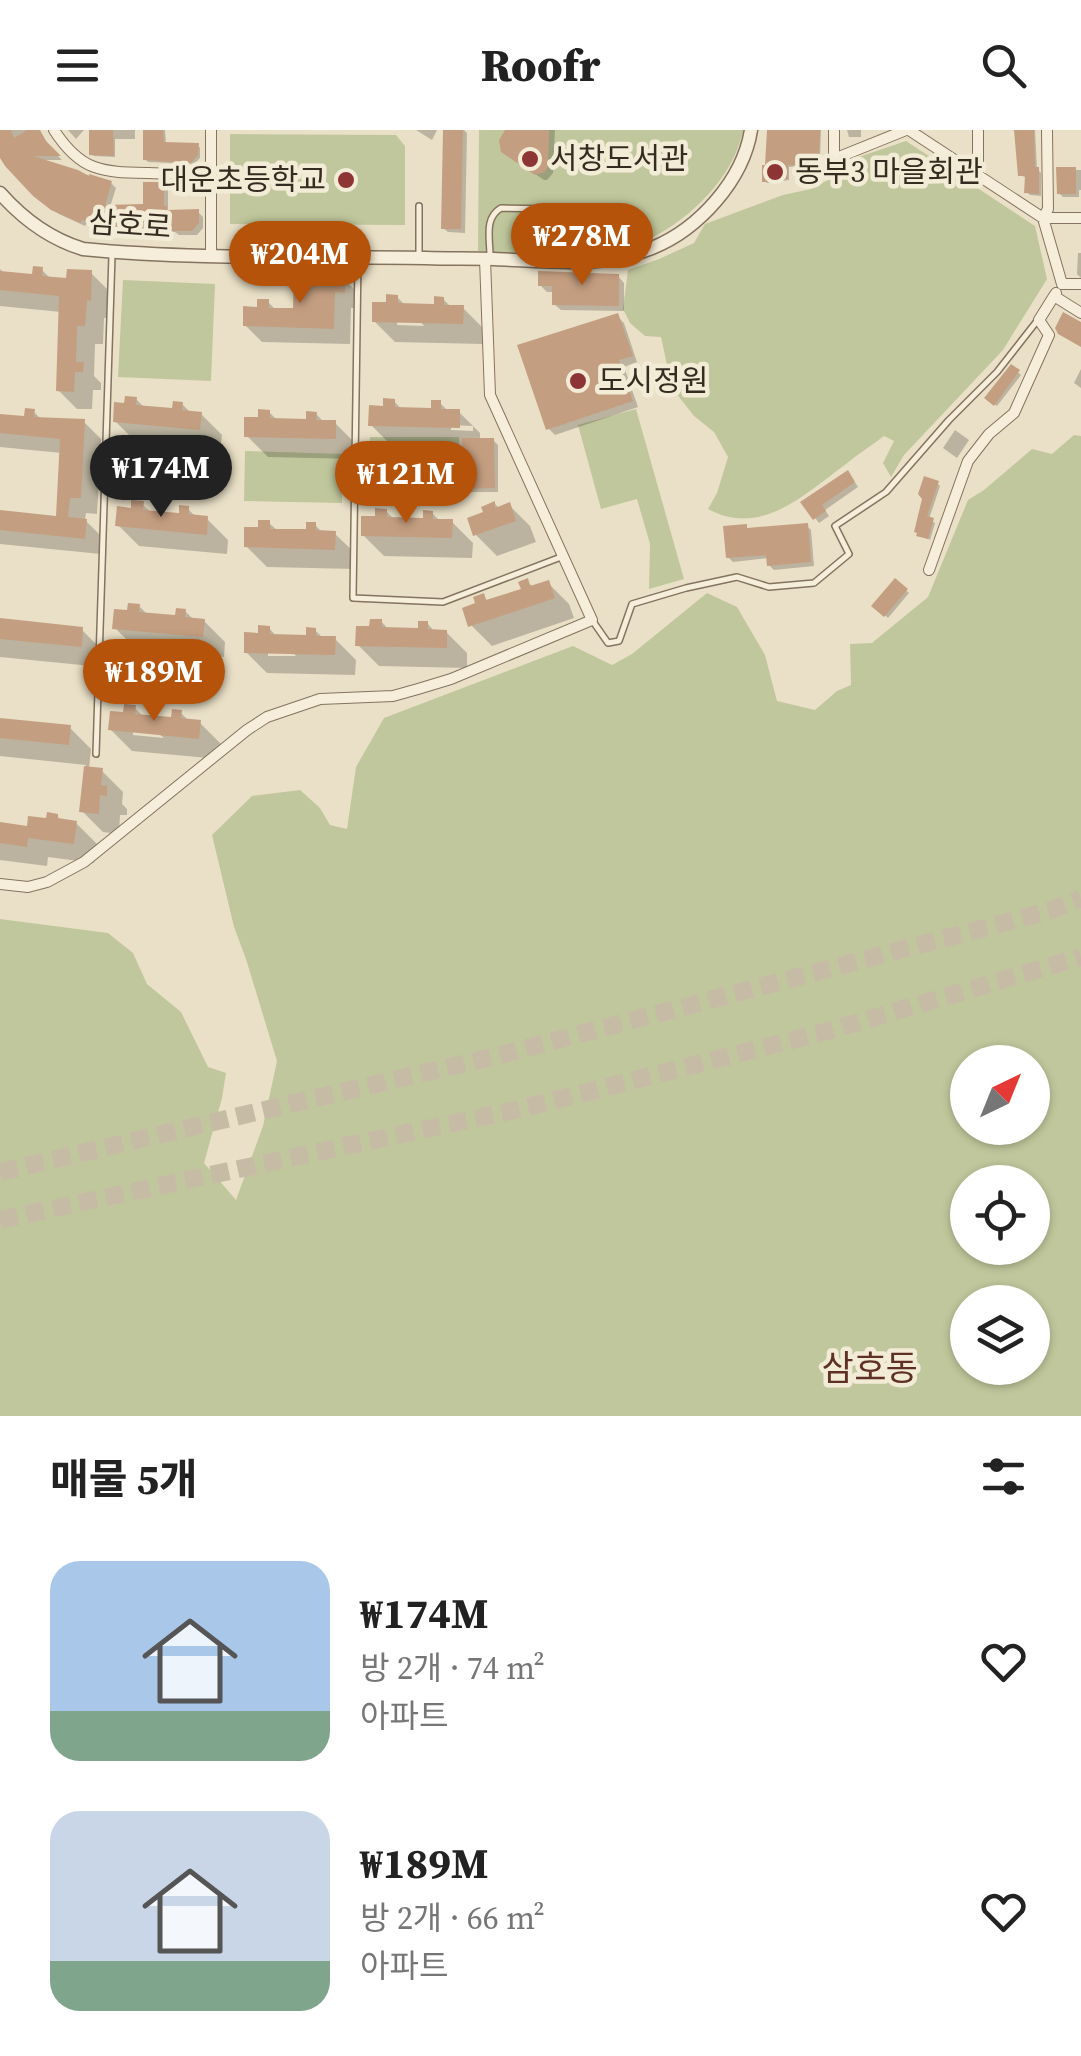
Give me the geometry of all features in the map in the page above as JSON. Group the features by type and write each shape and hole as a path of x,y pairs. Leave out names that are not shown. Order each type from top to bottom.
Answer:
{"street":[{"path":"54,130 74,156 99,170 211,175"},
{"path":"211,130 211,255"},
{"name":"삼호로","path":"0,193 30,223 83,249 543,263 601,261 635,254 682,233 720,195 741,162 751,130"},
{"path":"834,130 834,159 908,130 1043,218 1081,218"},
{"path":"978,130 978,175"},
{"path":"929,570 968,461 1014,413 1049,336 1038,320 1062,284 1043,218 1048,209 1047,130"},
{"path":"0,884 28,887 66,874 267,717 320,698 394,696 418,690 592,620 490,395 487,259"},
{"path":"1062,284 1081,284"},
{"path":"1054,296 1081,313"}],"lane":[{"path":"419,258 420,206"},
{"path":"487,259 489,220 496,210 552,209"},
{"path":"96,754 112,252"},
{"path":"358,258 353,598 443,602 563,556"},
{"path":"592,620 608,643 618,641 632,604 737,577 769,586 814,584 849,554 835,526 886,492 949,420 998,372 1038,320"}],"green space":[{"path":"479,130 744,130 733,159 714,188 674,225 627,248 572,255 478,251"},
{"path":"230,134 396,135 405,146 405,225 230,224"},
{"path":"906,141 1035,226 1047,279 1003,350 904,455 891,477 883,463 894,441 884,436 781,509 746,518 727,517 708,509 728,457 714,432 694,416 672,388 661,337 645,336 630,323 623,309 628,270 694,243 705,224 783,195 811,189 832,178 841,163"},
{"path":"123,280 215,284 211,381 118,377"},
{"path":"636,409 684,579 649,589 650,544 637,499 601,509 578,425"},
{"path":"1074,435 1081,436 1081,1416 0,1416 0,919 108,933 133,953 147,984 181,1012 208,1067 226,1073 204,1163 236,1200 263,1126 277,1061 234,927 212,835 252,796 300,790 320,808 330,825 347,829 356,767 384,718 573,646 612,665 632,654 707,593 737,607 765,655 777,701 815,710 837,691 851,685 850,644 872,643 928,597 968,500 1032,449 1052,454"},
{"path":"370,437 459,437 460,491 369,486"},
{"path":"245,451 343,454 342,503 244,501"},
{"path":"188,653 213,655 209,698 184,695"}],"building":[{"path":"0,130 11,130 14,138 27,130 40,130 61,156 33,156 112,181 105,205 143,204 143,182 164,182 167,210 199,209 199,223 192,231 113,227 82,220 80,223 51,210 5,166 0,158"},
{"path":"89,130 113,130 114,156 89,155"},
{"path":"143,130 163,130 164,142 199,143 198,155 191,163 143,160"},
{"path":"443,130 463,130 461,229 441,229"},
{"name":"서창도서관","path":"505,130 549,130 545,172 535,175 501,152 499,140"},
{"path":"767,130 820,130 819,158 804,165 788,165 788,179 762,182"},
{"path":"1014,130 1034,130 1039,194 1024,193 1025,176 1018,176"},
{"path":"1056,167 1076,167 1076,194 1057,194"},
{"path":"33,266 43,267 42,276 66,278 67,269 92,270 85,326 77,326 76,362 84,362 83,372 75,372 74,392 56,391 59,296 0,290 0,271 32,274"},
{"path":"538,271 619,274 619,306 552,305 552,286 538,286"},
{"path":"294,276 345,277 345,293 335,292 334,329 243,326 243,306 257,307 257,299 269,299 269,308 293,308"},
{"path":"386,294 398,295 398,303 434,304 434,296 444,297 444,305 464,305 463,324 372,322 372,302 386,302"},
{"path":"1063,312 1081,322 1081,347 1058,334 1055,328"},
{"name":"도시정원","path":"618,313 633,356 619,360 633,401 546,430 517,345"},
{"path":"1011,364 1020,370 994,406 984,398"},
{"path":"125,396 137,397 136,405 172,408 173,401 183,402 182,410 202,412 200,430 113,422 114,402 124,403"},
{"path":"383,398 395,399 395,407 431,408 431,400 441,400 441,409 460,409 460,428 368,426 369,405 383,406"},
{"path":"25,408 35,409 34,417 85,419 81,498 70,498 68,517 87,519 85,539 0,530 0,510 56,516 60,439 0,433 0,414 24,416"},
{"path":"258,409 270,410 270,418 306,419 306,411 317,412 316,420 336,420 336,439 244,437 244,417 258,417"},
{"path":"462,438 494,438 495,488 463,489"},
{"path":"848,470 855,482 822,505 826,511 813,520 800,502"},
{"path":"924,476 939,481 927,516 934,518 928,539 914,532"},
{"path":"131,500 144,501 143,510 179,513 179,505 189,506 189,514 208,516 207,535 115,526 117,506 131,508"},
{"path":"495,501 495,508 510,502 516,521 473,536 467,518 483,512 481,507"},
{"path":"375,508 387,509 387,517 423,518 423,510 433,511 433,519 453,519 452,538 361,536 361,516 375,516"},
{"path":"258,520 270,520 270,529 306,529 306,522 316,522 316,530 336,531 335,550 244,547 244,527 258,527"},
{"path":"808,523 811,562 767,566 766,555 726,558 723,526"},
{"path":"528,578 530,586 549,580 555,598 468,627 462,608 475,603 473,597 484,593 486,600 521,589 518,582"},
{"path":"895,578 908,589 884,617 871,606"},
{"path":"128,603 140,604 139,612 175,615 176,608 186,609 185,617 205,619 203,637 112,629 114,609 127,610"},
{"path":"0,618 83,627 82,647 0,639"},
{"path":"370,619 382,619 382,627 418,628 418,621 428,621 428,629 447,630 447,648 355,646 356,626 369,626"},
{"path":"258,625 270,626 270,634 306,635 306,627 316,628 316,636 336,636 335,655 244,653 244,632 258,633"},
{"path":"124,704 136,705 135,714 171,717 172,709 182,710 181,718 201,720 199,739 108,730 110,711 123,712"},
{"path":"0,718 71,725 69,745 0,738"},
{"path":"84,766 103,768 101,785 107,786 107,796 100,795 99,814 79,812"},
{"path":"47,812 77,821 74,844 28,838 27,847 0,843 0,822 27,826 28,816 46,818"}],"tunnel":[{"path":"0,1172 500,1055 1049,911 1081,898"},
{"path":"0,1220 524,1108 828,1031 1081,957"}],"place":[{"name":"서창도서관","path":"530,159"},
{"name":"동부3 마을회관","path":"775,172"},
{"name":"대운초등학교","path":"346,180"},
{"name":"도시정원","path":"578,381"}],"district":[{"name":"삼호동","path":"870,1368"}]}
